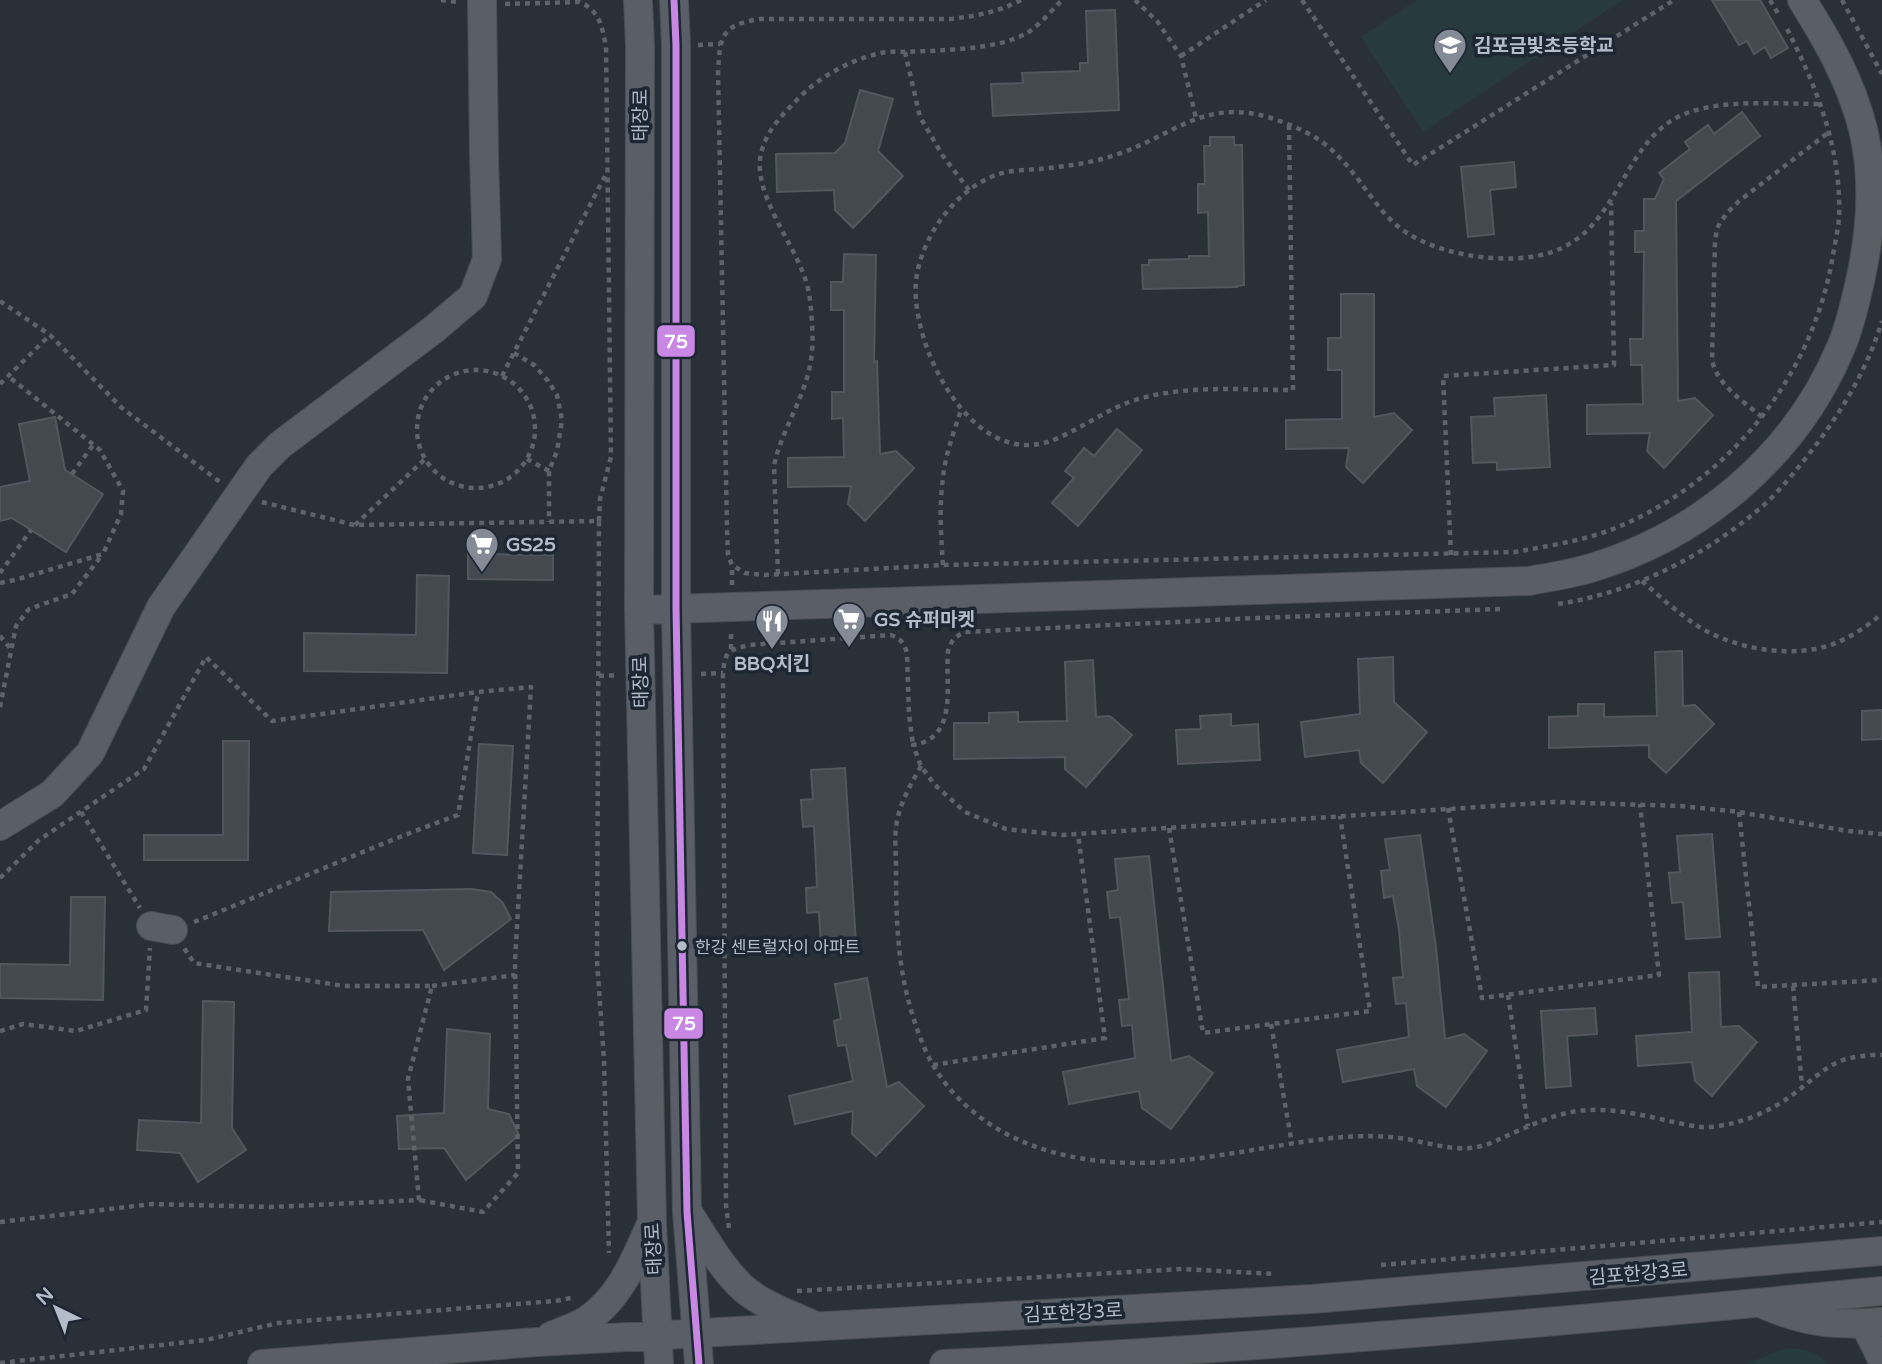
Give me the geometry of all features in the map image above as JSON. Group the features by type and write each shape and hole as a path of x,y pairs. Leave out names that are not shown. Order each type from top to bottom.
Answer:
{"street":[{"name":"태장로","path":"638,0 639,610 652,1223 659,1364"},
{"path":"674,0 676,608 687,1212 699,1364"},
{"path":"639,610 1529,581 1591,568 1637,552 1666,538 1726,499 1778,448 1805,413 1827,376 1841,347 1852,314 1870,228 1868,158 1863,130 1846,80 1821,30 1802,0"},
{"path":"0,826 52,794 90,753 161,607 259,466 280,446 433,330 473,296 487,259 482,2"},
{"path":"687,1212 724,1268 746,1290 773,1308 817,1326"},
{"path":"537,1342 584,1322 603,1307 630,1273 652,1223"},
{"name":"김포한강3로","path":"262,1364 537,1342 1312,1299 1882,1251"},
{"name":"김포한강3로","path":"944,1364 1102,1357 1882,1291"},
{"path":"1757,1303 1810,1321 1829,1324 1873,1322 1882,1359"}],"path":[{"path":"441,0 579,2 589,6 602,27 606,47 611,457 600,499 599,521 597,961 604,1060 609,1256"},
{"path":"1021,0 980,16 951,19 760,19 732,27 724,35 720,44 718,72 728,555 732,565 745,573 778,574 943,565 1515,552 1611,530 1644,514 1698,481 1729,454 1762,417 1796,364 1815,326 1829,279 1839,218 1837,181 1829,132 1808,71 1770,0"},
{"path":"778,574 775,466 777,450 808,377 813,350 813,327 804,275 763,186 761,151 769,132 784,113 817,83 836,70 862,58 884,52 982,46 1009,40 1028,33 1062,0"},
{"path":"1135,0 1157,21 1181,56 1196,118"},
{"path":"1181,56 1266,0"},
{"path":"1302,0 1413,165 1674,0"},
{"path":"1842,0 1882,74"},
{"path":"905,52 920,117 943,156 970,190"},
{"path":"1289,125 1293,390 1203,389 1160,393 1109,410 1054,440 1033,445 1015,444 995,438 961,410 929,351 916,304 916,283 919,264 937,226 950,208 970,190 992,177 1008,172 1067,166 1106,158 1141,146 1196,118 1223,112 1242,113 1289,125 1320,141 1337,155 1381,210 1412,237 1459,252 1509,259 1538,256 1557,250 1590,230 1611,201 1639,153 1664,127 1683,114 1703,108 1731,105 1821,104"},
{"path":"1762,417 1720,380 1712,360 1713,265 1717,228 1739,201 1829,132"},
{"path":"502,376 608,171"},
{"path":"1451,555 1443,376 1614,365 1611,201"},
{"path":"0,301 50,335 122,408 239,496 354,526 599,521"},
{"path":"0,384 50,335"},
{"path":"1877,339 1882,343"},
{"path":"514,353 534,365 548,381 556,395 562,421 557,451 550,471 549,522"},
{"path":"465,370 484,370 502,376 519,388 530,405 536,425 533,445 525,464 510,478 492,487 471,489 453,485 436,474 424,460 417,442 416,423 421,404 432,389 447,377 465,370"},
{"path":"0,707 16,626 29,609 72,594 103,554 121,514 123,491 100,450 8,376"},
{"path":"943,565 940,525 943,477 961,410"},
{"path":"72,474 93,445"},
{"path":"527,459 550,471"},
{"path":"354,526 424,460"},
{"path":"0,573 31,530"},
{"path":"0,583 103,554"},
{"path":"1642,581 1697,625 1733,644 1760,648 1808,650 1834,644 1882,614"},
{"path":"729,1231 726,1206 723,673 724,657 731,649 749,645 891,635 898,638 907,653 909,715 913,745 921,766 934,784 965,812 1006,829 1062,835 1554,802 1681,806 1740,812 1848,831 1882,834"},
{"path":"0,636 11,650"},
{"path":"913,745 932,737 945,718 950,643"},
{"path":"0,878 39,840 144,769 206,657 272,721 531,687 515,975 518,1173 483,1212 419,1200 271,1208 152,1204 0,1222"},
{"path":"162,928 280,888 415,830 458,815 478,692"},
{"path":"921,766 906,794 897,821 896,889 900,948 905,988 915,1026 933,1065 968,1107 993,1127 1023,1143 1054,1154 1088,1160 1134,1163 1184,1160 1292,1144 1373,1136 1454,1148 1472,1148 1493,1144 1549,1118 1576,1111 1598,1110 1620,1111 1701,1127 1716,1126 1739,1122 1768,1110 1842,1060 1882,1055"},
{"path":"1448,808 1482,998 1659,975 1640,804"},
{"path":"81,812 162,928 194,963 344,986 432,986 515,975"},
{"path":"1740,812 1758,987 1882,979"},
{"path":"1169,828 1203,1033 1370,1011 1340,816"},
{"path":"933,1065 1105,1038 1078,834"},
{"path":"0,1031 23,1024 76,1031 146,1010 162,928"},
{"path":"419,1200 408,1079 432,986"},
{"path":"1793,986 1802,1087"},
{"path":"1508,995 1528,1126"},
{"path":"1271,1024 1292,1144"},
{"path":"1371,1266 1882,1222"},
{"path":"793,1291 1182,1269 1279,1274"},
{"path":"0,1363 206,1340 278,1323 579,1297"}],"green space":[{"name":"김포금빛초등학교","path":"1417,0 1623,0 1423,132 1361,37"},
{"path":"1786,1348 1814,1353 1828,1364 1745,1364"}],"building":[{"path":"1712,0 1760,0 1788,48 1771,58 1765,47 1754,54 1747,41 1739,45"},
{"path":"1115,10 1119,110 993,116 991,84 1023,83 1022,73 1080,71 1080,63 1088,63 1086,11"},
{"path":"860,90 893,99 878,151 903,176 853,228 835,210 834,190 777,192 776,154 835,153 845,143"},
{"path":"1742,112 1760,136 1676,201 1678,401 1695,398 1713,415 1664,468 1647,451 1650,433 1587,434 1587,405 1643,404 1642,365 1631,365 1630,339 1643,339 1644,252 1635,252 1635,231 1644,231 1644,199 1655,199 1664,179 1659,173 1690,149 1685,142 1708,125 1714,134"},
{"path":"1210,137 1234,137 1234,145 1242,145 1244,285 1143,289 1142,265 1149,265 1149,260 1209,256 1208,212 1198,213 1198,184 1205,184 1204,146 1210,146"},
{"path":"1514,162 1516,187 1490,190 1494,234 1468,237 1461,167"},
{"path":"844,254 876,255 874,362 877,361 880,454 896,451 914,468 865,521 848,504 851,486 788,487 788,458 844,457 843,418 832,419 832,392 844,392 844,310 831,310 831,282 843,282"},
{"path":"1341,294 1374,294 1374,417 1394,413 1412,430 1363,483 1346,467 1349,448 1286,449 1286,420 1342,419 1342,370 1328,370 1328,338 1341,338"},
{"path":"1546,395 1550,467 1497,470 1497,462 1473,463 1471,417 1495,416 1494,398"},
{"path":"55,417 65,470 103,494 66,552 12,518 0,521 0,487 30,481 19,424"},
{"path":"1117,429 1142,450 1078,526 1052,503 1074,478 1065,471 1084,448 1094,456"},
{"path":"468,554 553,555 553,580 468,579"},
{"path":"417,575 449,576 447,673 304,671 304,633 416,635"},
{"path":"1682,651 1683,706 1695,705 1714,724 1666,773 1649,757 1649,745 1549,748 1549,717 1578,716 1578,704 1604,704 1604,717 1657,716 1655,652"},
{"path":"1393,657 1394,702 1427,732 1383,783 1361,763 1359,750 1305,757 1301,722 1360,714 1358,659"},
{"path":"1093,660 1096,717 1110,716 1132,735 1086,787 1065,769 1065,757 954,759 954,723 989,723 989,713 1018,712 1018,722 1067,721 1065,662"},
{"path":"1882,710 1882,739 1862,740 1862,711"},
{"path":"1231,714 1231,726 1258,724 1260,760 1178,764 1176,730 1201,729 1200,716"},
{"path":"223,741 249,741 248,860 144,860 144,835 223,835"},
{"path":"479,744 513,746 507,855 473,853"},
{"path":"845,768 856,944 821,946 819,912 807,913 806,888 817,887 814,826 803,827 801,800 813,799 811,770"},
{"path":"1712,834 1720,937 1686,939 1683,902 1672,903 1669,873 1680,872 1677,836"},
{"path":"1420,835 1436,947 1445,1039 1464,1034 1487,1051 1446,1107 1417,1086 1414,1069 1343,1082 1337,1050 1409,1037 1406,1003 1396,1004 1393,978 1403,977 1399,930 1393,896 1384,898 1381,871 1390,870 1385,839"},
{"path":"1149,856 1171,1061 1189,1056 1213,1073 1171,1129 1142,1108 1139,1091 1069,1104 1063,1072 1135,1058 1132,1025 1122,1026 1119,1000 1129,999 1120,917 1110,918 1107,892 1118,890 1115,859"},
{"path":"471,889 491,892 503,903 511,919 444,970 423,930 329,931 331,892"},
{"path":"71,897 105,897 103,1000 0,998 0,964 70,965"},
{"path":"1719,972 1721,1027 1739,1026 1757,1042 1712,1096 1695,1081 1692,1062 1638,1066 1636,1036 1692,1032 1689,973"},
{"path":"867,978 887,1087 899,1082 924,1106 876,1156 852,1134 853,1111 795,1124 789,1096 853,1081 846,1045 838,1046 834,1021 841,1019 835,984"},
{"path":"203,1001 234,1002 232,1128 246,1150 198,1182 180,1153 137,1150 139,1120 201,1123"},
{"path":"1595,1008 1597,1034 1567,1036 1571,1086 1546,1088 1541,1011"},
{"path":"447,1029 490,1034 488,1109 509,1114 519,1135 466,1180 444,1148 399,1149 397,1116 444,1113"}],"transit line":[{"name":"75","path":"674,0 676,608 687,1212 699,1364"}],"place":[{"name":"김포금빛초등학교","path":"1450,75"},
{"name":"GS25","path":"482,574"},
{"name":"GS 슈퍼마켓","path":"849,649"},
{"name":"BBQ치킨","path":"772,651"},
{"name":"한강 센트럴자이 아파트","path":"682,946"}]}
